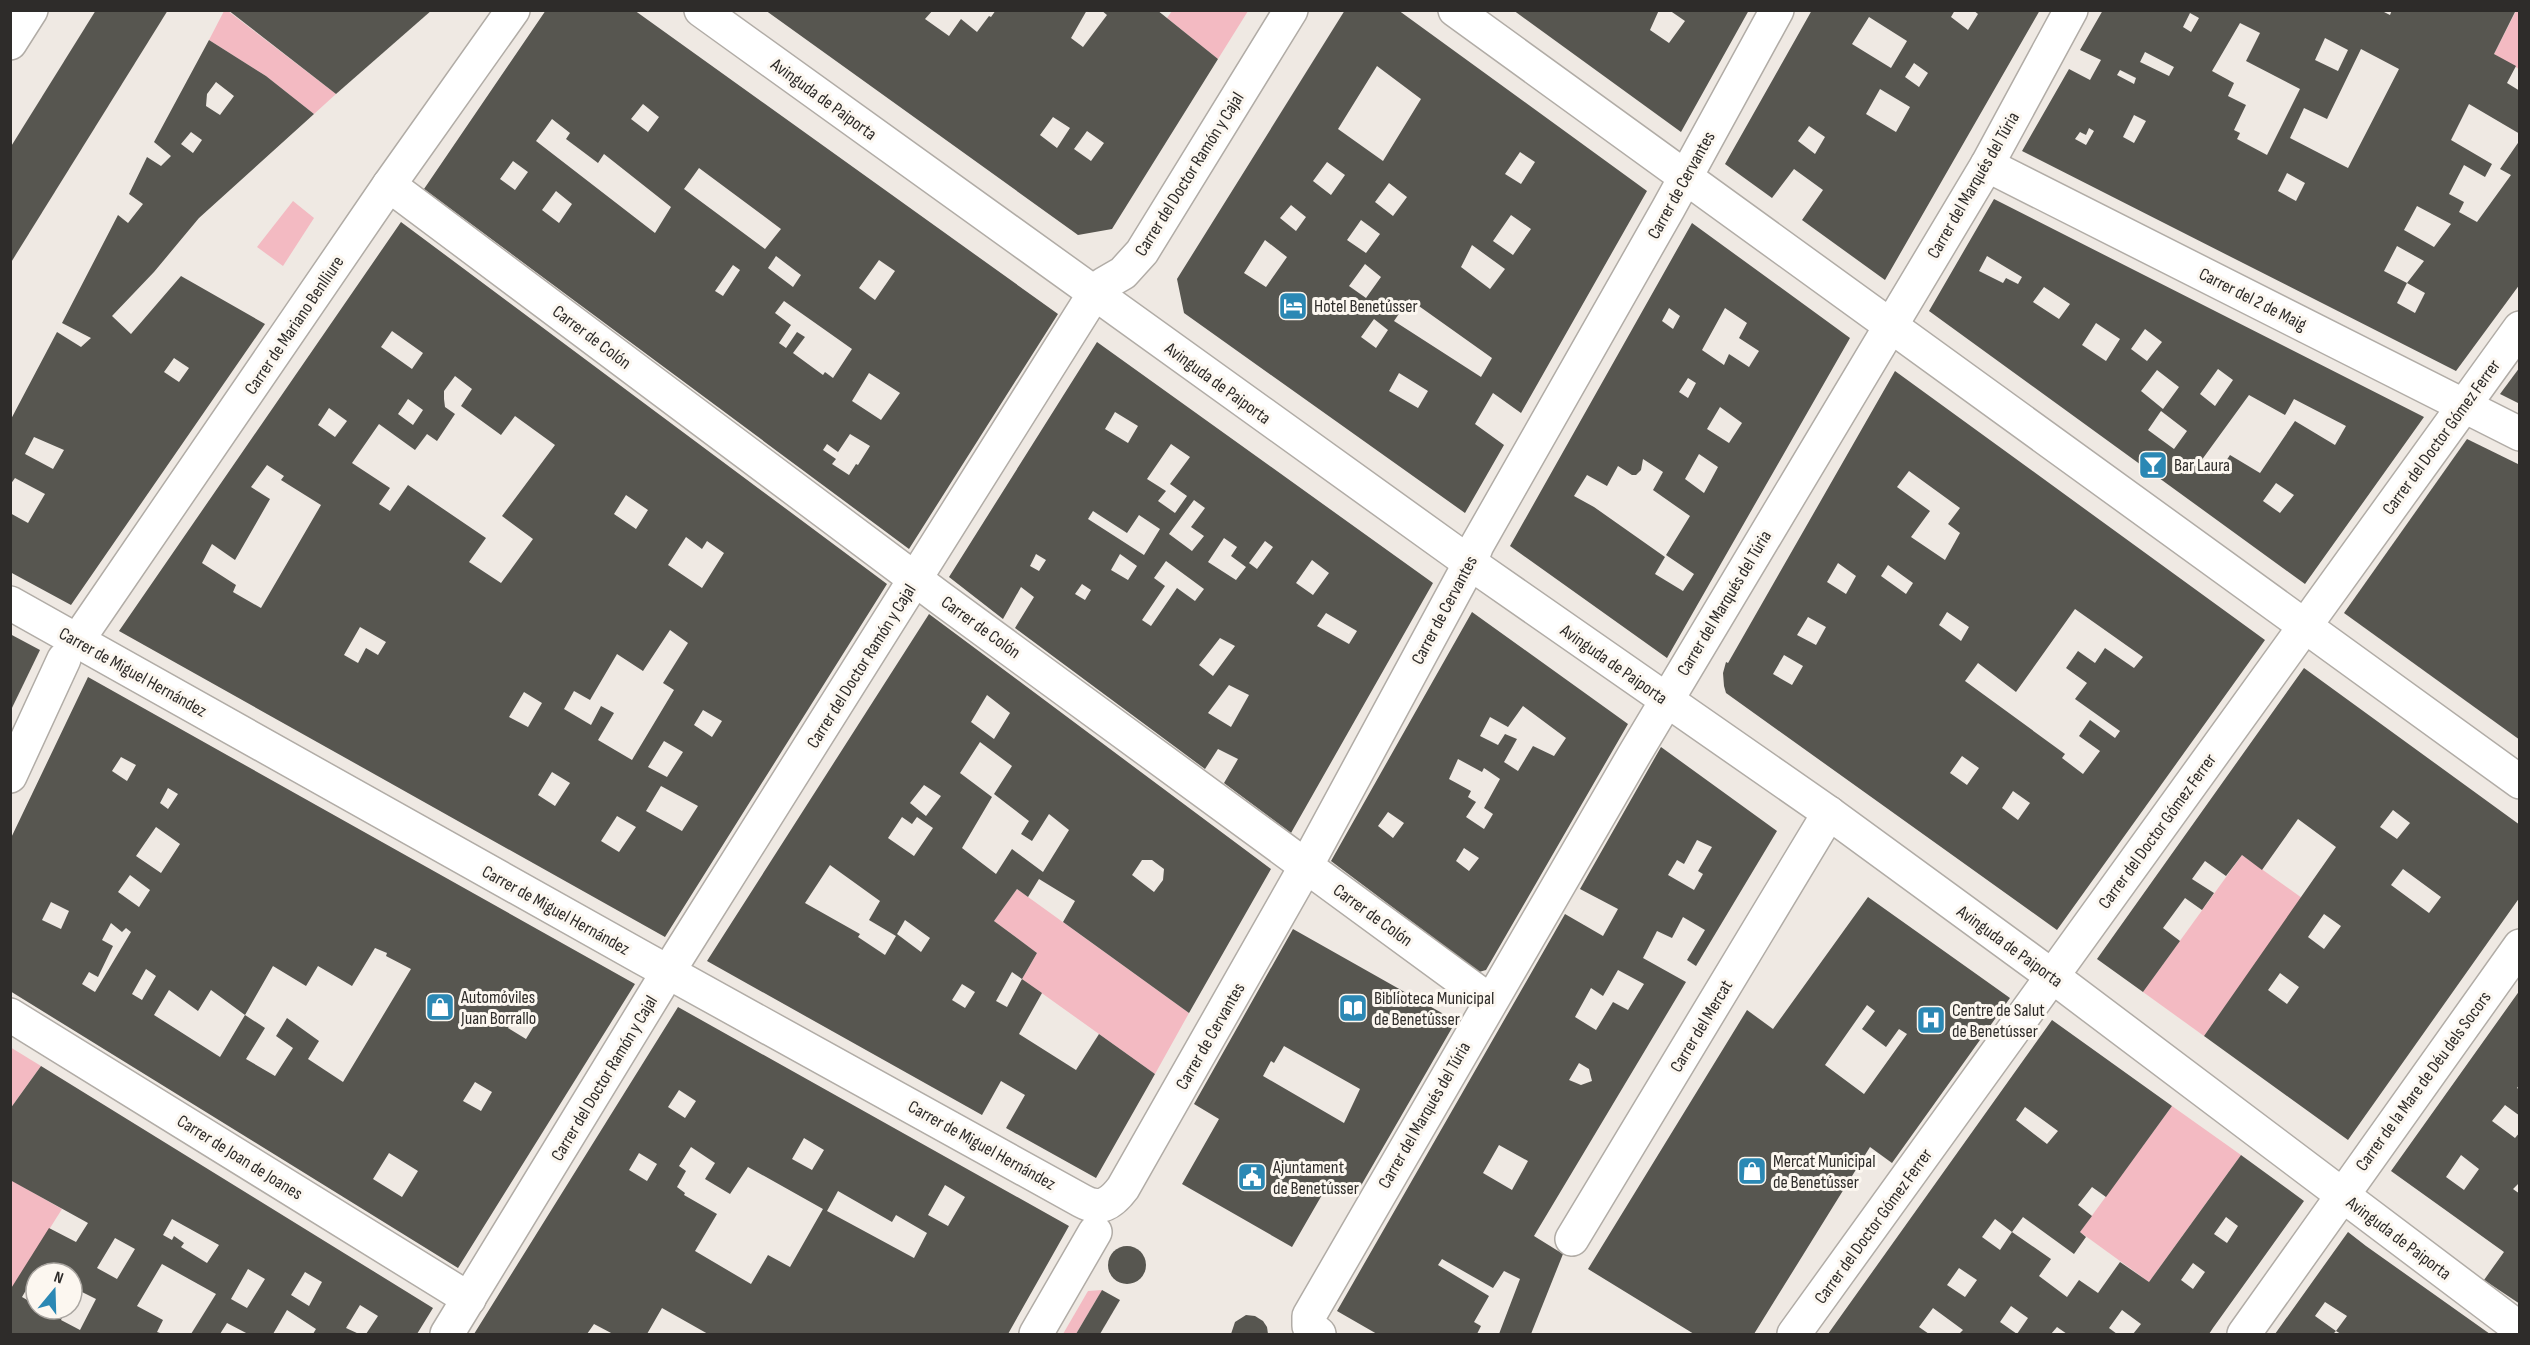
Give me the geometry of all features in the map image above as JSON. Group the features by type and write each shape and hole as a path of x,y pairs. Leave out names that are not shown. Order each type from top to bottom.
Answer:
{"street":[{"path":"10,43 31,10"},
{"name":"Carrer de Mariano Benlliure","path":"10,776 70,650 389,185 513,10"},
{"name":"Avinguda de Paiporta","path":"701,10 1470,563 1829,813 2052,976 2520,1329"},
{"name":"Carrer del Doctor Ramón y Cajal","path":"447,1335 668,972 1094,294 1104,284 1123,273 1142,252 1291,10"},
{"path":"1455,10 1684,180 2520,782"},
{"name":"Carrer de Cervantes","path":"1036,1335 1100,1218 1123,1188 1306,866 1470,563 1476,545 1684,180 1777,10"},
{"name":"Carrer del Marqués del Túria","path":"1313,1328 1490,1001 1666,701 1987,165 2071,10"},
{"name":"Carrer del 2 de Maig","path":"1987,165 2520,434"},
{"name":"Carrer de Colón","path":"389,185 916,579 1490,1001"},
{"name":"Carrer del Doctor Gómez Ferrer","path":"1794,1335 2520,328"},
{"name":"Carrer de Miguel Hernández","path":"10,603 70,650 668,972 1090,1205 1100,1218"},
{"name":"Carrer del Mercat","path":"1572,1239 1829,813"},
{"name":"Carrer de la Mare de Déu dels Socors","path":"2244,1335 2341,1195 2520,946"},
{"name":"Carrer de Joan de Joanes","path":"10,1015 469,1299"}],"shaded area":[{"path":"224,11 228,11 336,94 314,114 266,76 209,40"},
{"path":"1172,11 1248,11 1218,59 1167,18"},
{"path":"2516,11 2519,11 2519,69 2494,54"},
{"path":"293,201 314,218 283,266 257,247"},
{"path":"2242,855 2302,898 2204,1036 2143,992"},
{"path":"1017,889 1189,1013 1155,1074 1022,979 1037,953 994,921"},
{"path":"10,1047 41,1066 10,1109"},
{"path":"2172,1106 2241,1155 2149,1282 2080,1232"},
{"path":"11,1180 62,1209 29,1261 24,1261 24,1269 11,1290"},
{"path":"1102,1290 1076,1334 1063,1334 1088,1291"}],"building":[{"path":"96,10 168,10 10,264 10,148"},
{"path":"228,10 432,10 336,94"},
{"path":"546,10 634,10 1058,314 909,549 424,189","holes":["643,104 659,117 648,132 631,119","552,119 570,133 566,139 598,163 604,154 671,207 655,233 536,141","513,161 528,172 515,190 500,179","699,168 781,229 765,249 684,189","556,191 572,204 559,223 542,210","776,256 801,275 793,287 768,268","879,260 895,271 875,300 859,288","733,265 740,270 723,296 715,291","784,301 852,349 833,378 825,372 823,375 793,353 805,337 797,332 786,348 779,343 791,325 775,313","869,373 900,393 881,420 852,401","850,434 870,446 849,475 832,464 836,459 823,450 827,444 838,452"]},
{"path":"765,10 933,10 925,19 949,36 961,19 977,32 996,10 1087,10 1071,38 1083,47 1107,15 1101,10 1157,10 1218,59 1112,229 1078,235","holes":["1053,117 1070,128 1057,148 1040,135","1087,131 1104,143 1091,161 1074,149"]},
{"path":"1345,10 1398,10 1647,191 1521,413 1493,393 1475,424 1504,445 1465,513 1184,313 1177,279","holes":["1377,66 1421,99 1383,161 1338,129","1520,152 1535,162 1521,184 1505,174","1327,162 1345,175 1331,195 1313,181","1389,183 1407,197 1393,216 1375,202","1291,205 1306,217 1296,231 1280,218","1511,215 1531,229 1513,255 1493,241","1361,220 1380,234 1366,253 1347,240","1265,240 1287,257 1266,287 1244,273","1472,245 1505,269 1490,289 1461,267","1365,264 1381,277 1366,298 1349,286","1409,299 1492,358 1481,377 1394,321","1374,319 1388,330 1376,348 1361,337","1399,373 1428,391 1418,408 1389,391"]},
{"path":"1513,10 1659,10 1650,30 1669,43 1685,21 1669,10 1749,10 1681,132"},
{"path":"1812,10 1955,10 1951,17 1968,30 1978,14 1973,10 2040,10 1885,280 1802,220 1823,190 1794,169 1772,198 1725,164","holes":["1869,17 1907,41 1891,68 1852,44","1914,63 1928,73 1919,87 1905,77","1880,89 1910,107 1896,132 1866,114","1809,126 1825,137 1815,154 1798,141"]},
{"path":"2103,10 2380,10 2390,15 2392,10 2516,10 2494,54 2516,66 2507,83 2520,91 2520,134 2469,104 2451,140 2492,164 2485,177 2464,165 2449,194 2464,202 2459,212 2477,222 2511,175 2500,169 2520,140 2520,284 2456,371 2022,151 2069,69 2090,80 2101,60 2080,50","holes":["2190,13 2199,18 2191,32 2183,27","2240,23 2260,33 2246,61 2300,89 2267,155 2237,139 2240,133 2234,130 2246,105 2228,96 2234,83 2212,71","2325,38 2348,50 2338,71 2315,60","2361,49 2399,69 2348,168 2290,138 2304,108 2327,119","2145,52 2174,67 2169,76 2140,62","2120,70 2136,78 2134,84 2117,75","2134,115 2146,121 2134,143 2123,137","2089,128 2094,131 2086,145 2075,139 2080,132 2086,135","2287,173 2305,183 2296,201 2278,191","2417,206 2451,224 2434,247 2404,230","2397,246 2424,261 2407,283 2384,271","2407,283 2425,293 2415,313 2397,303"]},
{"path":"209,40 266,76 314,114 199,218 154,272 112,316 131,334 181,276 265,324 71,605 10,572 10,513 28,523 45,494 15,478 10,485 10,421 57,332 81,347 91,338 62,323 118,215 128,223 143,204 129,194 147,157 161,166 171,156 154,142","holes":["216,82 234,96 220,115 206,106 207,94","191,132 202,140 193,153 181,144","174,358 189,368 179,382 164,372","34,437 64,450 53,469 25,454"]},
{"path":"1994,199 2424,417 2305,584 1929,311","holes":["1987,256 2022,277 2018,284 2006,278 2003,283 1979,271","2044,287 2070,304 2059,319 2033,302","2096,323 2120,339 2106,361 2082,345","2145,329 2162,342 2147,361 2131,349","2218,369 2233,380 2215,406 2200,394","2157,370 2179,387 2163,409 2141,391","2249,395 2285,415 2294,399 2346,426 2335,445 2295,421 2260,473 2230,455 2218,473 2201,461","2161,411 2187,431 2174,449 2148,430","2276,483 2294,495 2280,513 2263,501"]},
{"path":"401,222 887,584 665,937 119,631","holes":["392,331 423,353 412,369 381,347","455,376 472,389 461,406 501,435 515,416 555,445 502,516 533,539 501,583 469,562 486,538 408,485 390,511 379,504 390,488 352,463 379,424 415,450 427,434 437,441 455,414 445,407 444,391","408,399 423,410 413,425 398,414","329,408 347,421 335,437 318,425","267,465 284,476 281,480 321,505 261,608 233,592 236,585 202,563 212,544 235,560 270,499 251,487","626,495 648,510 636,529 614,514","686,537 702,549 707,541 724,553 702,588 668,565","360,627 386,642 378,655 366,648 358,663 344,655","670,630 688,643 663,683 674,690 632,760 598,740 614,713 601,706 591,725 564,709 574,691 590,700 617,654 643,671","524,692 542,703 528,727 509,717","703,710 722,721 712,737 694,725","664,741 683,752 667,777 648,767","552,772 570,783 555,806 538,795","661,786 698,806 682,831 646,811","617,816 636,827 619,852 601,841"]},
{"path":"1692,223 1850,338 1667,658 1510,546","holes":["1669,308 1680,316 1673,329 1662,321","1725,308 1747,323 1739,338 1759,351 1749,367 1729,354 1724,365 1702,350","1688,378 1696,383 1688,398 1679,392","1720,407 1742,423 1729,443 1707,429","1699,454 1718,467 1704,493 1685,479","1643,459 1663,472 1653,490 1690,516 1666,555 1694,574 1683,591 1655,574 1665,557 1594,507 1574,496 1587,475 1607,486 1618,466 1636,475 1641,470"]},
{"path":"1097,342 1433,583 1291,833 1224,783 1238,759 1218,749 1205,769 1015,628 1034,597 1021,587 1003,619 949,577","holes":["1115,412 1138,426 1128,443 1105,429","1171,444 1190,457 1170,484 1187,496 1175,513 1158,501 1166,491 1147,479","1194,500 1205,508 1191,527 1204,536 1192,551 1169,534","1093,511 1127,533 1139,515 1160,529 1144,555 1088,519","1224,538 1237,547 1231,556 1246,567 1236,580 1208,562","1265,541 1273,547 1257,569 1249,563","1036,554 1046,560 1039,571 1030,566","1120,554 1137,566 1128,580 1111,570","1312,560 1329,573 1313,595 1296,583","1166,561 1204,589 1195,601 1177,588 1151,626 1142,620 1165,586 1154,578","1082,584 1091,590 1085,600 1075,594","1326,613 1357,631 1349,644 1317,626","1220,638 1235,646 1213,676 1199,665","1229,685 1249,695 1231,727 1208,713"]},
{"path":"2520,367 2520,404 2500,394"},
{"path":"1895,371 2265,640 2057,930 1726,693 1723,673 1726,662 1728,663","holes":["1909,471 1960,508 1948,524 1960,533 1945,560 1911,537 1930,511 1897,487","1838,563 1856,576 1846,594 1827,582","1888,565 1913,583 1906,594 1881,576","2075,609 2143,657 2134,668 2105,648 2095,663 2078,651 2066,668 2087,683 2075,699 2120,731 2115,738 2090,720 2079,736 2100,751 2083,774 2062,758 2065,754 1965,681 1978,663 2016,692","1947,612 1969,627 1961,641 1939,625","1808,617 1826,627 1816,645 1797,635","1784,655 1803,666 1792,685 1773,674","1962,756 1979,768 1967,785 1950,773","2013,791 2030,803 2018,820 2002,808"]},
{"path":"2467,439 2520,465 2520,740 2344,613"},
{"path":"1472,612 1628,724 1486,970 1479,972 1331,861","holes":["1523,706 1566,738 1554,756 1533,746 1518,771 1504,762 1517,739 1505,734 1498,745 1480,736 1490,717 1508,727","1458,759 1482,772 1484,768 1500,779 1484,808 1493,814 1484,829 1466,817 1476,802 1468,797 1471,791 1449,779","1388,812 1404,823 1393,838 1378,826","1464,848 1479,858 1469,871 1456,861"]},
{"path":"929,614 1271,869 1189,1013 1063,922 1075,901 1039,879 1028,897 1017,889 994,921 1037,953 1022,979 1042,993 1019,1034 1076,1070 1099,1034 1155,1074 1096,1178 1006,1128 1025,1095 1001,1081 982,1115 707,961","holes":["987,695 1010,713 994,739 971,722","980,742 1012,766 994,794 1029,821 1021,834 1032,841 1049,814 1069,830 1043,872 1012,849 996,874 962,848 992,797 960,773","924,785 941,796 926,816 910,803","902,817 912,824 917,817 933,828 914,856 888,838","1142,860 1152,860 1164,869 1163,880 1154,892 1132,875","830,865 880,901 869,920 896,936 885,955 858,937 860,934 805,903","905,920 930,938 921,952 897,934","1012,972 1022,979 1007,1007 996,1001","962,984 975,992 965,1008 952,1000"]},
{"path":"10,634 40,650 10,712"},
{"path":"2304,668 2520,825 2520,897 2348,1140 2204,1036 2336,847 2298,819 2262,870 2242,855 2226,876 2205,861 2192,879 2214,893 2202,910 2185,898 2163,928 2180,941 2143,992 2097,959","holes":["2393,810 2410,823 2397,839 2380,827","2403,869 2441,897 2429,913 2391,885","2324,914 2341,926 2324,949 2308,937","2280,973 2299,987 2287,1004 2268,990"]},
{"path":"88,677 635,984 458,1268 10,991 10,840","holes":["121,757 136,765 127,781 112,771","168,788 178,794 168,809 160,803","156,827 180,844 161,873 136,856","130,875 150,890 139,907 118,892","51,902 69,911 61,929 42,920","111,923 122,932 126,928 131,932 95,992 82,984 89,972 98,977 113,946 102,940","375,948 411,969 343,1082 308,1059 319,1041 287,1018 276,1036 293,1048 275,1076 246,1059 265,1028 245,1015 273,966 306,986 318,966 352,986","146,969 156,976 142,1000 132,994","169,990 198,1011 211,990 245,1015 220,1057 154,1015","519,1010 537,1021 526,1039 508,1028","475,1082 492,1092 481,1111 463,1101","389,1153 418,1171 402,1197 373,1179"]},
{"path":"1661,747 1777,831 1696,966 1687,960 1705,930 1683,917 1672,938 1657,931 1643,958 1686,982 1534,1236 1563,1254 1531,1334 1499,1334 1520,1279 1504,1271 1493,1288 1442,1259 1438,1265 1489,1296 1474,1322 1481,1326 1477,1334 1377,1334 1337,1311 1565,914 1603,936 1618,909 1580,889","holes":["1697,840 1712,847 1698,871 1703,874 1694,890 1668,875 1677,860 1684,864","1618,970 1644,984 1628,1010 1613,1002 1596,1030 1575,1017 1591,988 1603,996","1579,1063 1589,1069 1592,1081 1581,1085 1569,1080","1499,1145 1528,1161 1512,1190 1483,1173"]},
{"name":"Mercat Municipal de Benetússer","path":"1868,897 2010,998 1892,1163 1870,1147 1754,1334 1694,1334 1588,1269 1747,1010 1773,1029","holes":["1867,1005 1875,1011 1862,1029 1886,1047 1899,1029 1907,1034 1864,1094 1825,1065"]},
{"path":"1293,929 1456,1021 1355,1196 1330,1181 1292,1247 1182,1184 1219,1119 1194,1104","holes":["1284,1046 1360,1089 1344,1123 1263,1076 1271,1061 1274,1063"]},
{"path":"2520,990 2520,1084 2517,1088 2520,1090 2520,1116 2505,1105 2492,1121 2515,1138 2520,1132 2520,1182 2513,1189 2520,1194 2520,1304 2484,1280 2504,1252 2391,1171","holes":["2461,1155 2479,1169 2464,1190 2446,1177"]},
{"path":"678,1007 1069,1226 1008,1334 708,1334 662,1308 647,1334 613,1334 594,1324 587,1334 474,1334","holes":["679,1090 696,1101 685,1118 668,1107","804,1138 824,1150 812,1170 792,1159","691,1147 715,1163 705,1179 730,1194 748,1167 823,1209 790,1267 768,1255 751,1284 695,1251 717,1214 684,1195 685,1193 677,1187 686,1171 679,1166","639,1153 657,1164 647,1181 629,1170","945,1185 965,1197 948,1226 928,1215","838,1191 892,1222 896,1215 927,1233 914,1258 827,1211"]},
{"path":"2052,1020 2172,1106 2106,1197 2092,1187 2078,1205 2092,1216 2080,1232 2086,1237 2074,1254 2023,1217 2012,1232 2051,1259 2039,1276 2067,1297 2079,1280 2098,1293 2120,1262 2149,1282 2241,1155 2304,1201 2209,1334 2133,1334 2141,1324 2122,1310 2109,1328 2117,1334 2067,1334 2057,1327 2051,1334 2017,1334 1959,1334 1963,1330 1933,1308 1919,1327 1929,1334 1828,1334","holes":["2025,1107 2058,1131 2047,1144 2016,1120","2226,1217 2238,1226 2227,1243 2214,1234","1995,1219 2012,1232 2000,1250 1982,1237","2193,1263 2205,1272 2193,1289 2181,1280","1959,1268 1977,1280 1965,1297 1947,1285","2011,1306 2028,1318 2017,1334 2000,1322"]},
{"path":"41,1066 433,1308 417,1334 366,1334 378,1316 360,1305 346,1328 359,1334 313,1334 316,1329 287,1310 273,1334 248,1334 227,1323 220,1334 191,1334 216,1294 162,1264 137,1306 163,1320 157,1332 163,1334 10,1334 10,1290 24,1268 22,1297 24,1298 24,1321 63,1321 80,1330 96,1299 84,1293 84,1261 28,1261 49,1228 76,1242 88,1223 10,1180 10,1109","holes":["172,1219 219,1245 207,1263 181,1247 184,1243 174,1236 172,1240 163,1235","115,1238 135,1249 117,1279 97,1268","248,1269 265,1279 247,1308 231,1299","305,1272 322,1282 309,1306 291,1295"]},
{"path":"2348,1232 2490,1334 2341,1334 2336,1331 2333,1334 2275,1334","holes":["2325,1302 2347,1316 2336,1331 2315,1316"]},
{"path":"1127,1246 1140,1252 1146,1265 1140,1278 1127,1284 1114,1278 1108,1265 1114,1252"},
{"path":"1102,1290 1120,1300 1100,1334 1076,1334"},
{"path":"1246,1315 1255,1316 1263,1321 1268,1334 1231,1334 1235,1322"}],"place":[{"name":"Hotel Benetússer","path":"1293,306"},
{"name":"Bar Laura","path":"2153,465"},
{"name":"Automóviles Juan Borrallo","path":"440,1007"},
{"name":"Biblioteca Municipal de Benetússer","path":"1353,1008"},
{"name":"Centre de Salut de Benetússer","path":"1931,1020"},
{"name":"Mercat Municipal de Benetússer","path":"1752,1171"},
{"name":"Ajuntament de Benetússer","path":"1252,1177"}]}
